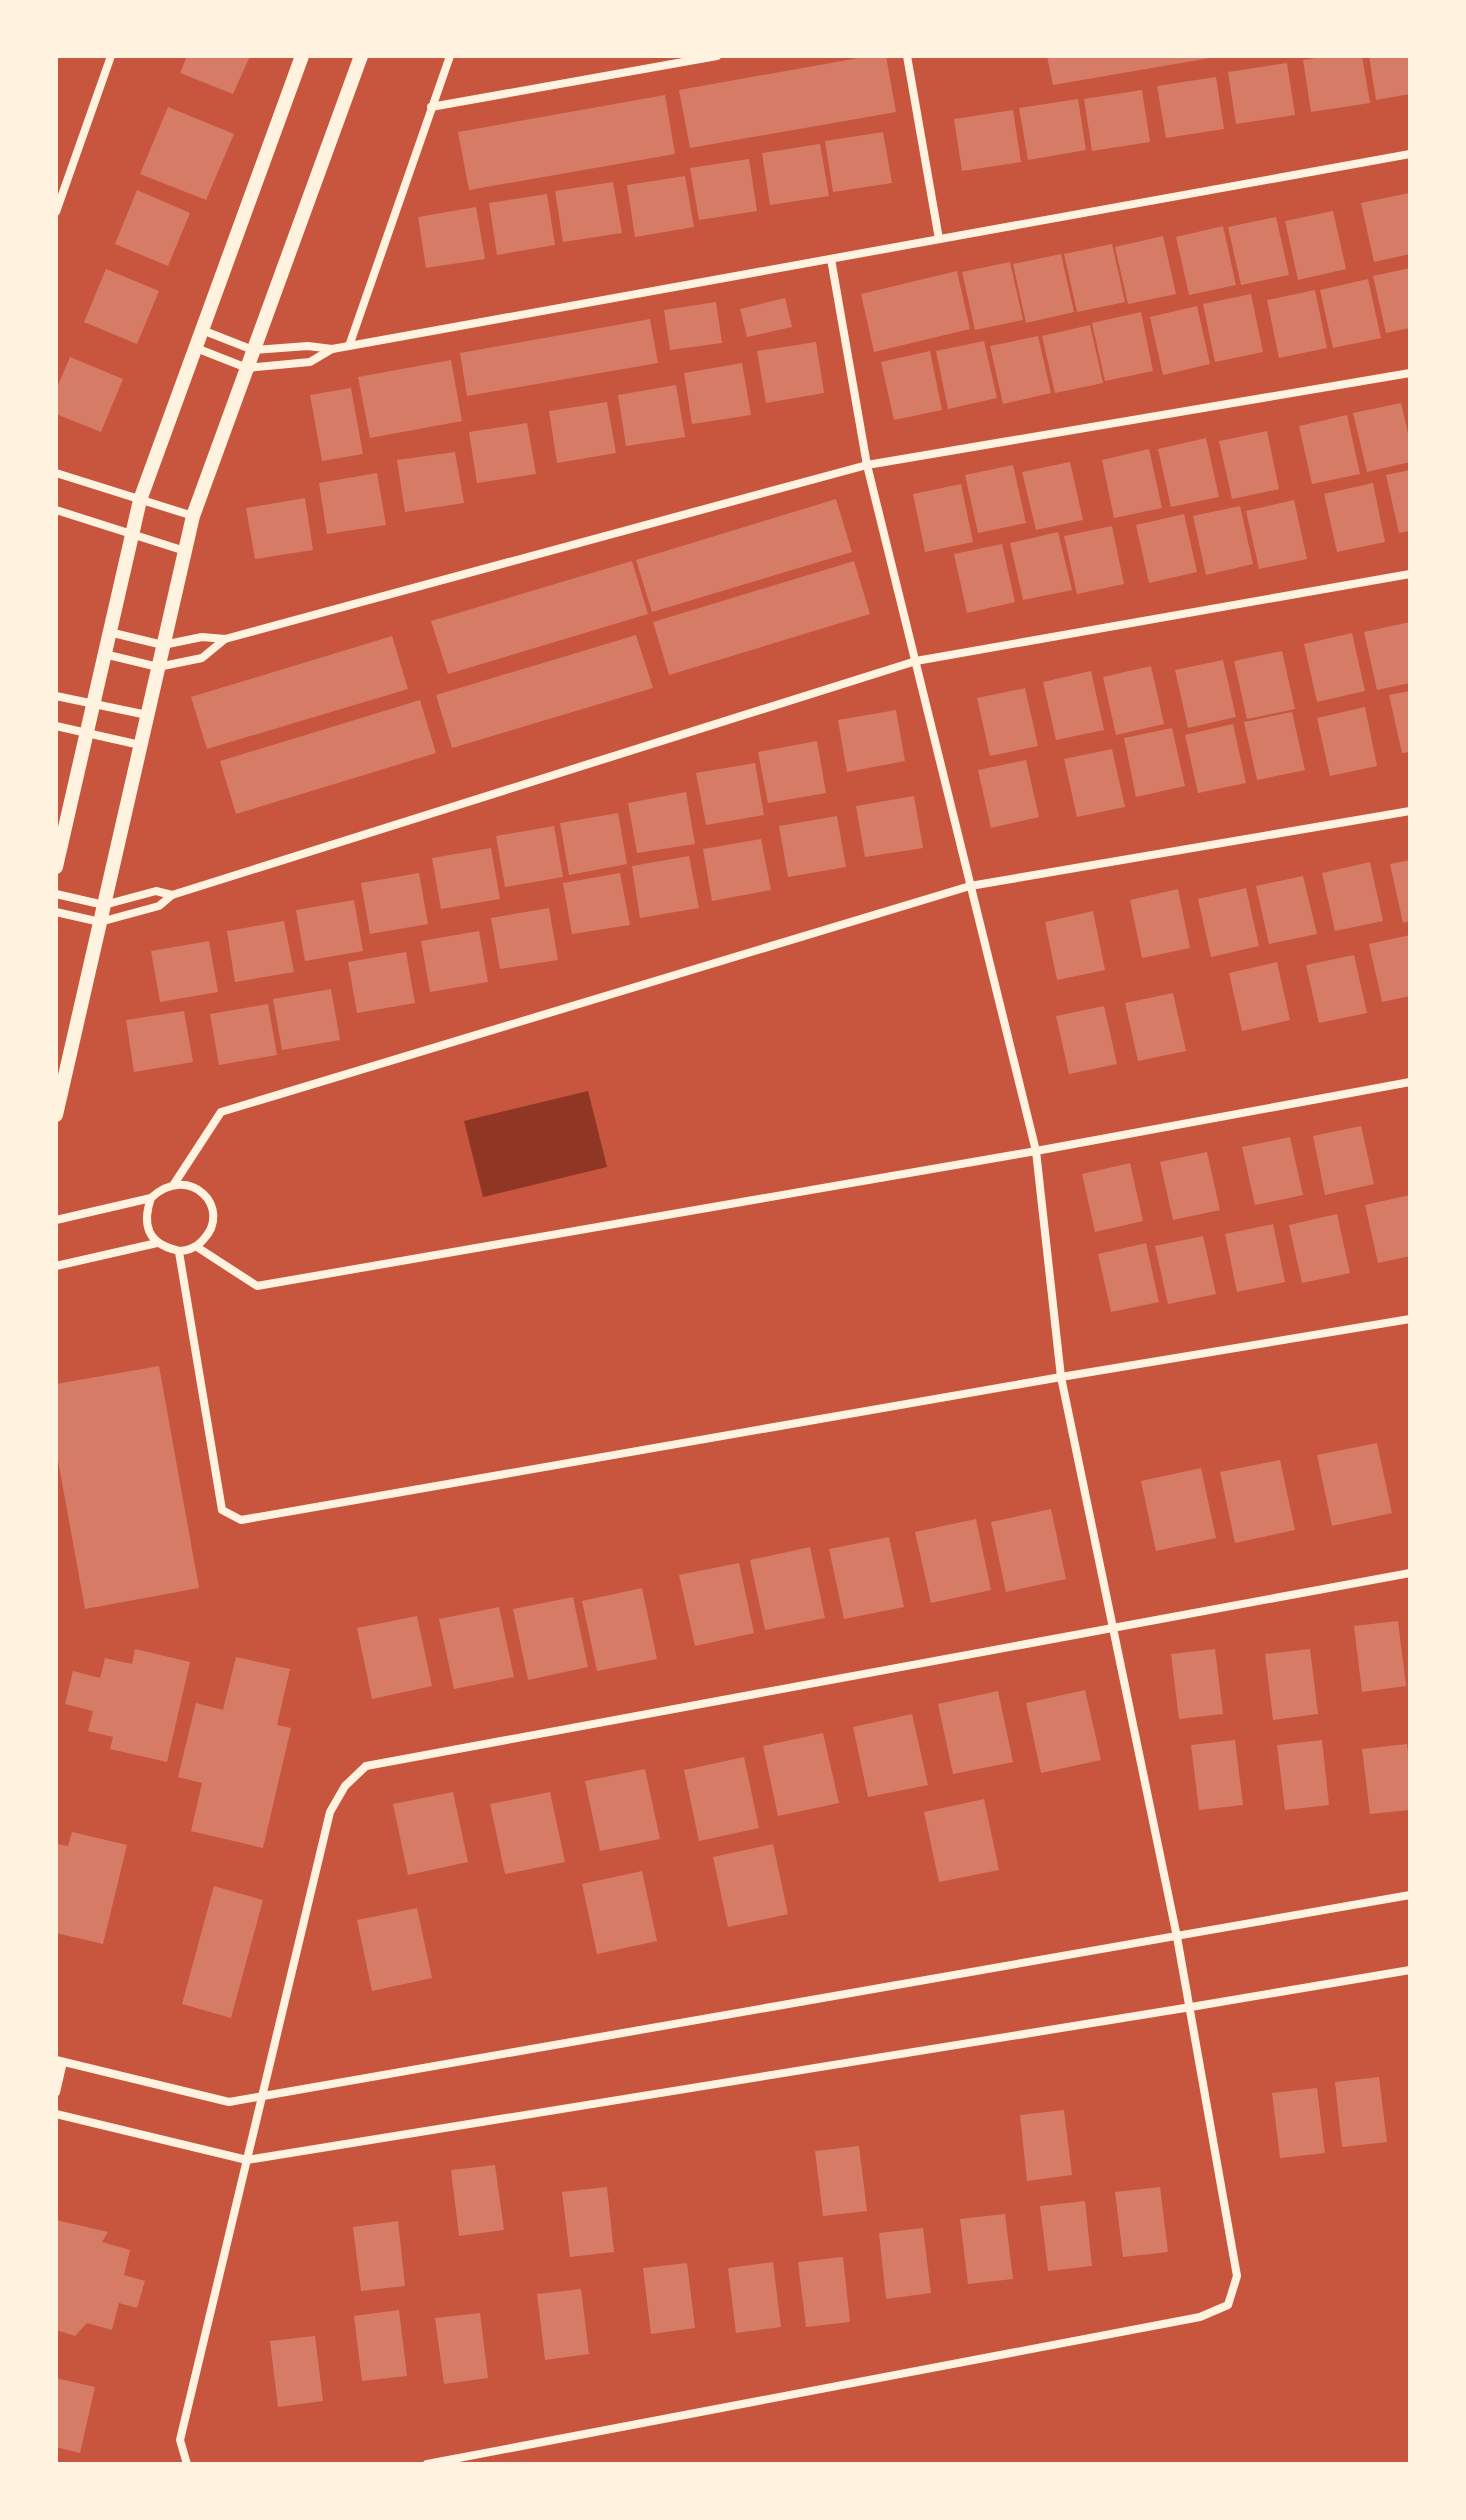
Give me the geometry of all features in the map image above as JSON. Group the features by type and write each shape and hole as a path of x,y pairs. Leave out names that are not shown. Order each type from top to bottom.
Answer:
{"street":[{"path":"56,212 111,56"},
{"path":"56,867 140,500 302,56"},
{"path":"56,1115 193,516 361,56"},
{"path":"349,346 450,56"},
{"path":"431,107 717,56"},
{"path":"907,56 939,239"},
{"path":"202,330 253,350 308,346 332,349 1410,154"},
{"path":"427,2464 1200,2317 1228,2305 1237,2276 1191,2007 1061,1377 1036,1151 867,465 831,259"},
{"path":"196,348 247,368 310,362 332,349"},
{"path":"109,632 163,645 202,637 225,639 867,465 1410,373"},
{"path":"56,473 193,516"},
{"path":"56,510 185,551"},
{"path":"56,912 100,922 159,906 172,895 916,661 1410,574"},
{"path":"104,654 158,667 202,658 225,639"},
{"path":"56,696 147,715"},
{"path":"56,726 140,745"},
{"path":"174,1184 221,1112 970,886 1410,811"},
{"path":"56,894 104,905 156,891 172,895"},
{"path":"197,1247 257,1286 1036,1151 1410,1082"},
{"path":"56,1220 151,1198 161,1189 174,1184 193,1186 208,1198 214,1215 210,1233 197,1247 179,1252 157,1243 148,1230 146,1214 151,1198"},
{"path":"56,1266 157,1243"},
{"path":"179,1252 222,1510 241,1520 1410,1319"},
{"path":"187,2464 180,2440 330,1812 345,1786 366,1766 1410,1573"},
{"path":"56,2092 60,2061 229,2102 1410,1895"},
{"path":"56,2114 247,2160 1410,1970"}],"shaded area":[{"path":"588,1091 607,1167 483,1197 464,1121"}],"building":[{"path":"187,56 250,56 233,94 180,73"},
{"path":"870,56 886,56 896,112 690,148 679,90"},
{"path":"1047,56 1209,56 1210,58 1053,85"},
{"path":"1362,56 1370,103 1311,112 1303,60"},
{"path":"1369,56 1410,56 1410,94 1376,100"},
{"path":"1287,63 1295,115 1236,124 1228,72"},
{"path":"1216,77 1224,129 1166,138 1157,86"},
{"path":"1142,90 1150,142 1092,151 1084,99"},
{"path":"665,95 675,154 469,190 458,132"},
{"path":"1078,99 1086,150 1028,160 1019,108"},
{"path":"168,107 234,134 206,200 140,174"},
{"path":"1013,110 1021,162 962,171 954,119"},
{"path":"883,132 892,183 833,192 825,141"},
{"path":"820,144 829,196 770,205 762,153"},
{"path":"749,159 757,211 699,220 690,168"},
{"path":"685,176 694,227 635,237 627,185"},
{"path":"613,182 622,233 563,242 555,191"},
{"path":"137,190 190,213 168,266 115,244"},
{"path":"1409,193 1410,254 1374,262 1361,203"},
{"path":"547,194 555,245 497,255 489,203"},
{"path":"476,207 485,259 426,268 418,217"},
{"path":"1333,211 1346,269 1298,280 1285,221"},
{"path":"1276,217 1289,275 1241,285 1228,227"},
{"path":"1223,226 1236,285 1189,295 1176,237"},
{"path":"1163,236 1176,294 1128,304 1115,247"},
{"path":"1112,244 1125,302 1077,312 1064,254"},
{"path":"1061,254 1074,312 1026,323 1013,264"},
{"path":"1010,262 1023,320 975,330 962,272"},
{"path":"1410,268 1410,328 1386,333 1373,276"},
{"path":"106,269 159,291 137,344 84,322"},
{"path":"957,271 970,329 874,352 861,294"},
{"path":"1368,279 1381,338 1333,348 1320,290"},
{"path":"1315,290 1327,348 1279,358 1267,300"},
{"path":"1251,294 1263,352 1215,362 1203,304"},
{"path":"785,298 792,327 747,337 740,309"},
{"path":"716,302 722,343 670,350 664,310"},
{"path":"1197,306 1210,364 1163,375 1150,317"},
{"path":"1141,312 1153,371 1105,381 1092,323"},
{"path":"650,319 658,363 467,396 460,353"},
{"path":"1090,325 1103,383 1055,393 1042,336"},
{"path":"1038,336 1051,393 1003,404 990,346"},
{"path":"984,341 997,398 948,409 936,351"},
{"path":"816,342 824,393 766,403 757,351"},
{"path":"930,351 942,410 894,420 881,362"},
{"path":"70,357 123,379 101,432 56,414 56,390"},
{"path":"451,360 462,421 370,438 358,377"},
{"path":"742,363 751,415 692,424 684,373"},
{"path":"676,385 685,437 626,446 618,395"},
{"path":"351,388 363,454 322,461 310,395"},
{"path":"607,402 616,453 557,463 549,411"},
{"path":"1401,403 1410,442 1410,462 1367,472 1353,413"},
{"path":"1347,415 1360,474 1312,484 1299,426"},
{"path":"527,423 536,474 477,483 469,432"},
{"path":"1267,431 1279,489 1232,499 1219,441"},
{"path":"1206,438 1219,497 1171,507 1158,449"},
{"path":"1149,449 1162,508 1114,518 1102,460"},
{"path":"455,452 464,503 405,512 397,460"},
{"path":"1070,462 1083,520 1036,530 1022,472"},
{"path":"1013,465 1026,523 978,533 965,475"},
{"path":"1410,470 1410,531 1399,533 1386,475"},
{"path":"377,473 386,525 327,534 319,483"},
{"path":"1373,483 1385,542 1337,552 1324,494"},
{"path":"961,484 973,542 925,552 913,494"},
{"path":"305,498 313,550 255,559 246,508"},
{"path":"836,499 852,552 652,612 636,560"},
{"path":"1294,500 1307,559 1259,569 1246,511"},
{"path":"1240,506 1253,564 1206,575 1193,516"},
{"path":"1184,514 1197,572 1149,583 1136,525"},
{"path":"1112,526 1124,584 1077,594 1064,536"},
{"path":"1058,532 1072,590 1023,600 1010,543"},
{"path":"1002,544 1015,602 967,613 954,554"},
{"path":"632,561 648,614 448,674 431,621"},
{"path":"854,561 870,614 669,675 653,622"},
{"path":"1410,622 1410,683 1377,690 1364,632"},
{"path":"1352,633 1365,691 1317,702 1304,644"},
{"path":"636,635 653,688 452,748 436,695"},
{"path":"392,636 408,689 207,749 191,697"},
{"path":"1282,651 1295,709 1247,719 1234,661"},
{"path":"1223,660 1236,717 1188,728 1175,670"},
{"path":"1151,666 1164,724 1116,735 1103,677"},
{"path":"1091,671 1104,730 1056,740 1043,682"},
{"path":"1025,688 1038,746 990,756 977,698"},
{"path":"1410,691 1410,752 1402,753 1389,695"},
{"path":"420,700 436,753 236,814 220,761"},
{"path":"1365,707 1377,766 1330,776 1317,718"},
{"path":"896,710 905,761 847,772 838,720"},
{"path":"1292,712 1305,770 1257,780 1244,722"},
{"path":"1233,724 1246,783 1198,793 1185,735"},
{"path":"1172,728 1185,786 1136,797 1124,738"},
{"path":"817,741 826,793 768,803 758,752"},
{"path":"1112,749 1125,807 1077,817 1064,759"},
{"path":"1026,760 1039,817 991,828 978,770"},
{"path":"755,763 764,815 706,825 696,773"},
{"path":"686,792 695,844 637,853 628,803"},
{"path":"914,796 923,848 865,857 856,806"},
{"path":"618,813 627,864 569,875 560,823"},
{"path":"837,816 846,867 788,877 779,826"},
{"path":"554,826 563,877 505,887 496,836"},
{"path":"761,839 771,890 712,901 703,849"},
{"path":"491,848 500,899 441,909 432,858"},
{"path":"689,856 699,908 640,918 632,866"},
{"path":"1410,860 1410,921 1403,923 1390,864"},
{"path":"1370,862 1383,921 1335,931 1322,873"},
{"path":"419,873 428,924 370,934 361,883"},
{"path":"620,873 630,925 572,934 563,883"},
{"path":"1303,876 1317,934 1269,944 1256,886"},
{"path":"1246,888 1259,946 1211,957 1198,899"},
{"path":"1178,889 1190,948 1142,958 1130,900"},
{"path":"354,900 363,951 305,961 296,910"},
{"path":"549,908 558,960 500,969 491,918"},
{"path":"1093,911 1105,970 1057,980 1045,922"},
{"path":"284,921 294,972 235,982 227,931"},
{"path":"479,931 488,982 430,992 421,941"},
{"path":"1410,935 1410,996 1382,1002 1369,944"},
{"path":"209,941 218,992 160,1002 151,951"},
{"path":"406,952 415,1003 357,1013 348,962"},
{"path":"1354,955 1367,1013 1319,1023 1306,965"},
{"path":"1277,962 1290,1020 1242,1031 1229,973"},
{"path":"331,989 340,1040 282,1050 273,999"},
{"path":"1173,993 1186,1051 1138,1061 1125,1003"},
{"path":"268,1004 277,1055 219,1065 210,1014"},
{"path":"1104,1006 1117,1064 1069,1074 1056,1016"},
{"path":"184,1011 193,1062 134,1072 126,1020"},
{"path":"1361,1126 1374,1184 1325,1195 1313,1136"},
{"path":"1290,1137 1303,1195 1255,1205 1242,1147"},
{"path":"1207,1152 1220,1210 1173,1220 1160,1162"},
{"path":"1130,1163 1143,1221 1095,1232 1082,1174"},
{"path":"1410,1195 1410,1256 1378,1263 1365,1205"},
{"path":"1337,1214 1350,1273 1302,1283 1289,1225"},
{"path":"1273,1224 1285,1282 1237,1292 1225,1234"},
{"path":"1203,1236 1216,1294 1168,1304 1155,1246"},
{"path":"1146,1243 1159,1302 1111,1312 1098,1254"},
{"path":"159,1366 199,1588 85,1609 56,1449 56,1384"},
{"path":"1377,1443 1392,1513 1332,1526 1317,1455"},
{"path":"1280,1460 1295,1530 1235,1543 1220,1472"},
{"path":"1201,1468 1216,1538 1156,1551 1141,1481"},
{"path":"1051,1509 1066,1579 1006,1592 991,1522"},
{"path":"976,1519 991,1590 931,1603 915,1532"},
{"path":"889,1537 904,1607 844,1619 829,1549"},
{"path":"810,1547 825,1618 765,1630 750,1560"},
{"path":"739,1563 754,1633 695,1646 679,1575"},
{"path":"642,1588 657,1659 597,1671 582,1601"},
{"path":"573,1597 588,1667 528,1680 513,1609"},
{"path":"499,1607 514,1677 454,1689 439,1619"},
{"path":"417,1616 432,1686 372,1699 357,1628"},
{"path":"1398,1621 1406,1686 1362,1692 1354,1626"},
{"path":"135,1649 190,1662 167,1762 110,1749 113,1737 88,1731 93,1711 65,1704 73,1671 100,1678 105,1658 132,1664"},
{"path":"1215,1649 1223,1714 1179,1719 1171,1654"},
{"path":"1310,1649 1318,1714 1273,1720 1265,1654"},
{"path":"236,1657 290,1669 277,1725 291,1728 263,1848 191,1831 202,1783 178,1777 196,1703 223,1710"},
{"path":"1085,1690 1101,1760 1041,1773 1026,1703"},
{"path":"998,1691 1013,1762 953,1774 938,1704"},
{"path":"912,1714 928,1785 868,1797 853,1727"},
{"path":"823,1733 839,1803 778,1816 763,1746"},
{"path":"1235,1740 1243,1805 1199,1810 1191,1745"},
{"path":"1322,1740 1329,1805 1285,1810 1277,1745"},
{"path":"1407,1744 1410,1810 1370,1814 1362,1749"},
{"path":"744,1757 759,1828 699,1841 684,1770"},
{"path":"645,1769 660,1839 600,1851 585,1781"},
{"path":"453,1792 468,1862 408,1875 393,1804"},
{"path":"550,1792 565,1862 505,1874 490,1804"},
{"path":"984,1799 999,1870 939,1882 924,1812"},
{"path":"72,1832 127,1845 103,1944 56,1933 56,1844 68,1846"},
{"path":"773,1844 788,1914 728,1927 713,1857"},
{"path":"642,1871 657,1941 597,1954 582,1884"},
{"path":"214,1886 263,1900 231,2018 182,2004"},
{"path":"417,1908 432,1978 372,1991 357,1920"},
{"path":"1379,2077 1387,2142 1342,2147 1335,2082"},
{"path":"1317,2088 1325,2153 1280,2158 1272,2093"},
{"path":"1064,2110 1072,2175 1027,2181 1020,2115"},
{"path":"859,2146 867,2211 823,2216 815,2151"},
{"path":"495,2165 504,2230 459,2236 451,2170"},
{"path":"607,2187 614,2252 570,2257 562,2192"},
{"path":"1160,2187 1168,2252 1123,2257 1115,2192"},
{"path":"1085,2201 1092,2266 1048,2271 1040,2206"},
{"path":"1005,2214 1013,2279 968,2284 960,2219"},
{"path":"56,2220 108,2232 102,2242 130,2250 124,2275 145,2281 137,2308 119,2303 112,2330 87,2323 75,2336 56,2330"},
{"path":"398,2221 405,2286 361,2291 353,2227"},
{"path":"923,2228 931,2293 886,2299 879,2233"},
{"path":"843,2257 850,2322 806,2327 798,2262"},
{"path":"773,2262 781,2327 736,2333 728,2268"},
{"path":"687,2263 695,2328 651,2334 643,2268"},
{"path":"581,2289 589,2354 545,2360 537,2294"},
{"path":"399,2310 407,2376 362,2381 354,2316"},
{"path":"480,2313 488,2378 444,2384 435,2318"},
{"path":"315,2336 323,2401 278,2407 270,2341"},
{"path":"56,2378 95,2387 80,2453 56,2447"}]}
